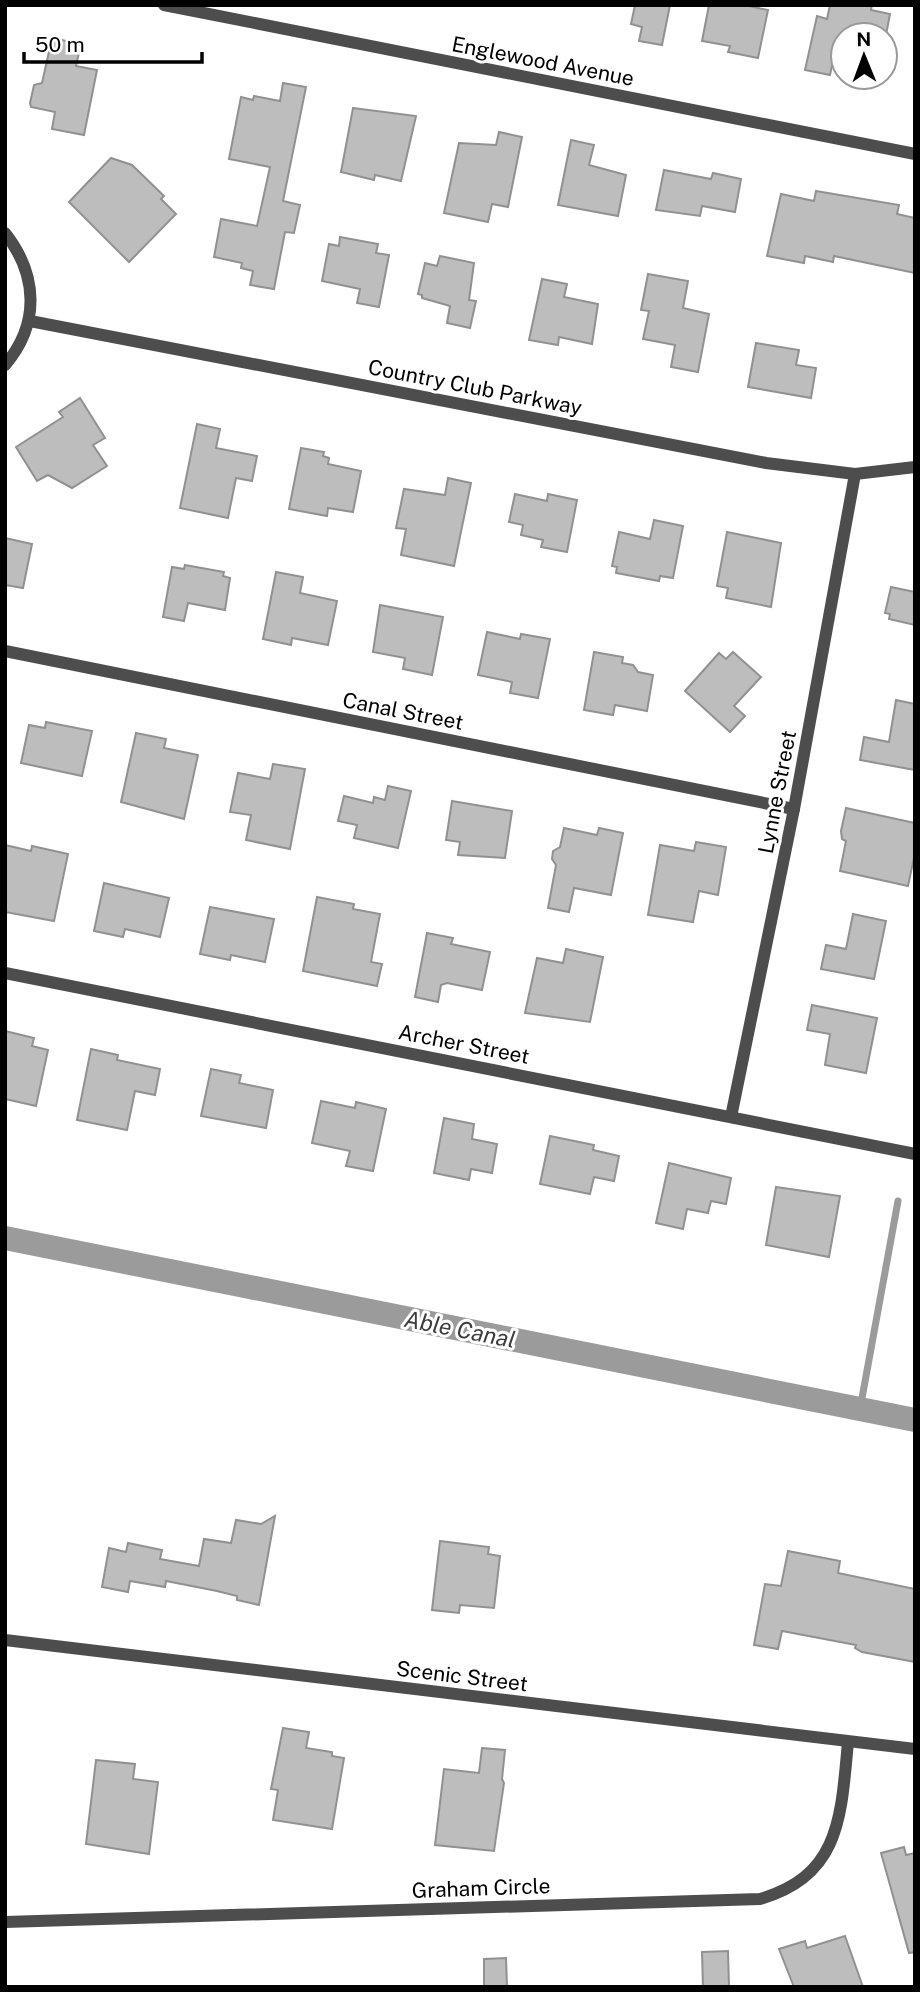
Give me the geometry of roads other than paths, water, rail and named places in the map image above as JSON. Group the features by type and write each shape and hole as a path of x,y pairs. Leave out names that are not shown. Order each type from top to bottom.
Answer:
{"street":[{"name":"Englewood Avenue","path":"164,5 915,154"},
{"path":"5,233 24,260 32,290 30,321 19,349 5,365"},
{"name":"Country Club Parkway","path":"30,321 766,463 855,474 915,467"},
{"name":"Lynne Street","path":"731,1117 794,809 855,474"},
{"name":"Canal Street","path":"5,651 794,809"},
{"name":"Archer Street","path":"5,973 915,1154"},
{"name":"Scenic Street","path":"5,1640 915,1749"},
{"name":"Graham Circle","path":"5,1922 760,1899 796,1886 812,1874 828,1850 843,1793 848,1742"}],"waterway":[{"path":"860,1409 898,1201"},
{"name":"Able Canal","path":"5,1238 915,1420"}]}
